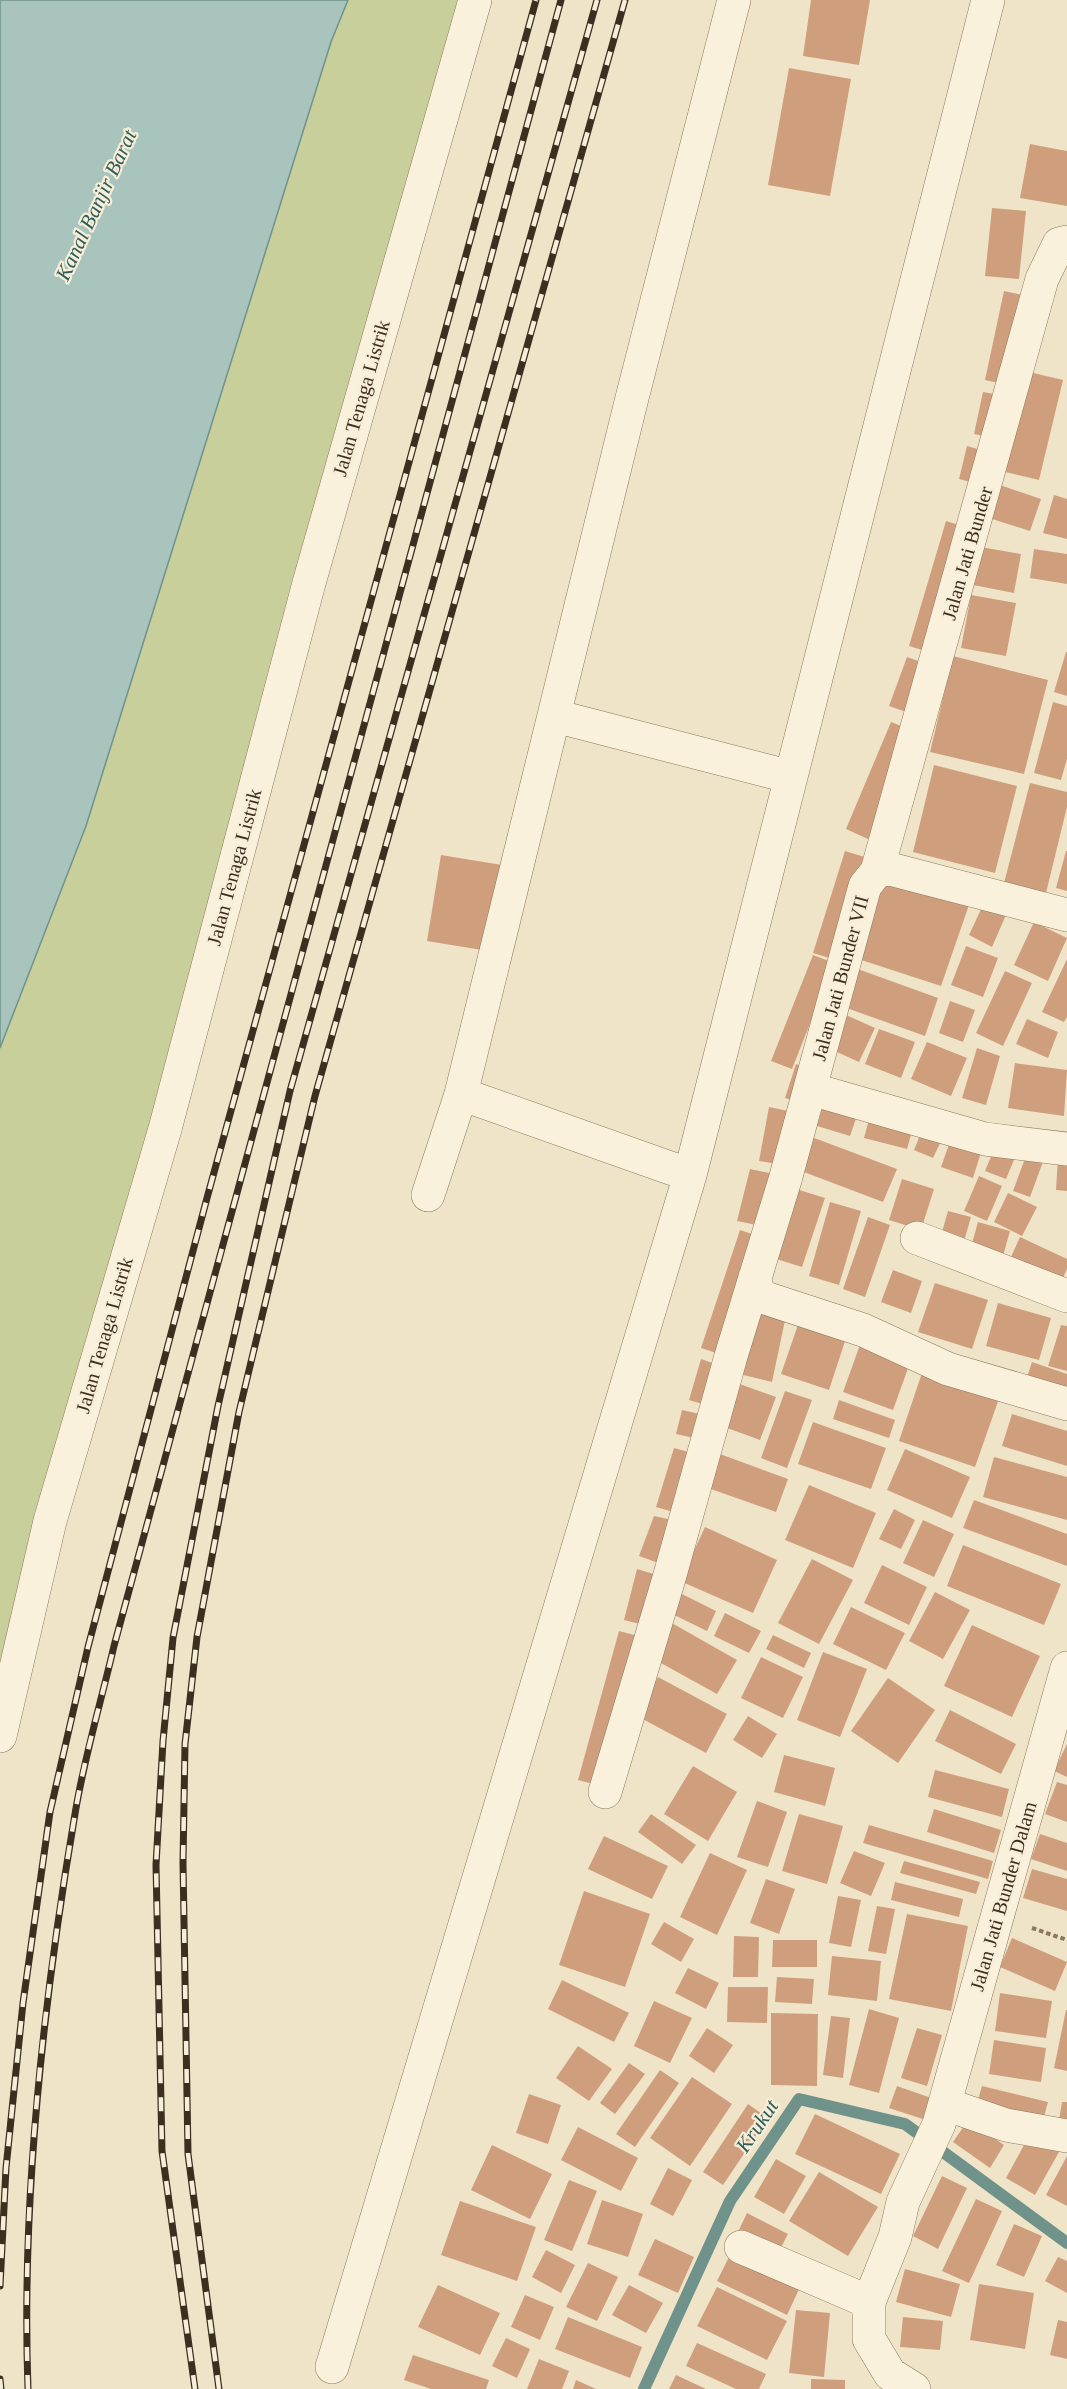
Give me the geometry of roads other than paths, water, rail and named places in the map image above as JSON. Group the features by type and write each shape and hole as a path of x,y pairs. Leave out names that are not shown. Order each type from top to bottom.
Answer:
{"street":[{"name":"Jalan Tenaga Listrik","path":"0,1736 50,1521 165,1129 309,583 475,0"},
{"path":"428,1195 461,1094 631,402 734,0"},
{"path":"332,2367 690,1175 988,0"},
{"name":"Jalan Jati Bunder","path":"877,871 1042,279 1059,244 1067,242"},
{"path":"555,716 791,777"},
{"name":"Jalan Jati Bunder VII","path":"605,1792 811,1089 865,886 877,871 890,869 1067,915"},
{"path":"811,1089 984,1139 1067,1149"},
{"path":"461,1094 690,1175"},
{"path":"917,1238 1067,1296"},
{"path":"755,1277 756,1287 762,1297 863,1330 948,1369 1067,1404"},
{"name":"Jalan Jati Bunder Dalam","path":"942,2114 1067,1668"},
{"path":"915,2389 890,2374 869,2339 869,2302 895,2237 903,2202 942,2114 1067,2136"},
{"path":"741,2247 869,2302"}],"water":[{"name":"Kanal Banjir Barat","path":"0,0 348,0 331,42 86,826 0,1048"}],"waterway":[{"name":"Krukut","path":"644,2389 730,2201 799,2099 905,2124 1067,2243"}],"railway":[{"path":"0,2286 6,2168 23,2003 50,1812 88,1647 207,1198 536,0"},
{"path":"28,2389 28,2245 37,2101 53,1956 83,1772 114,1646 561,0"},
{"path":"195,2389 162,2151 156,1865 163,1741 173,1638 218,1406 290,1091 597,0"},
{"path":"219,2389 188,2154 183,1863 185,1744 197,1637 239,1412 315,1096 625,0"},
{"path":"0,2379 1,2389"}]}
